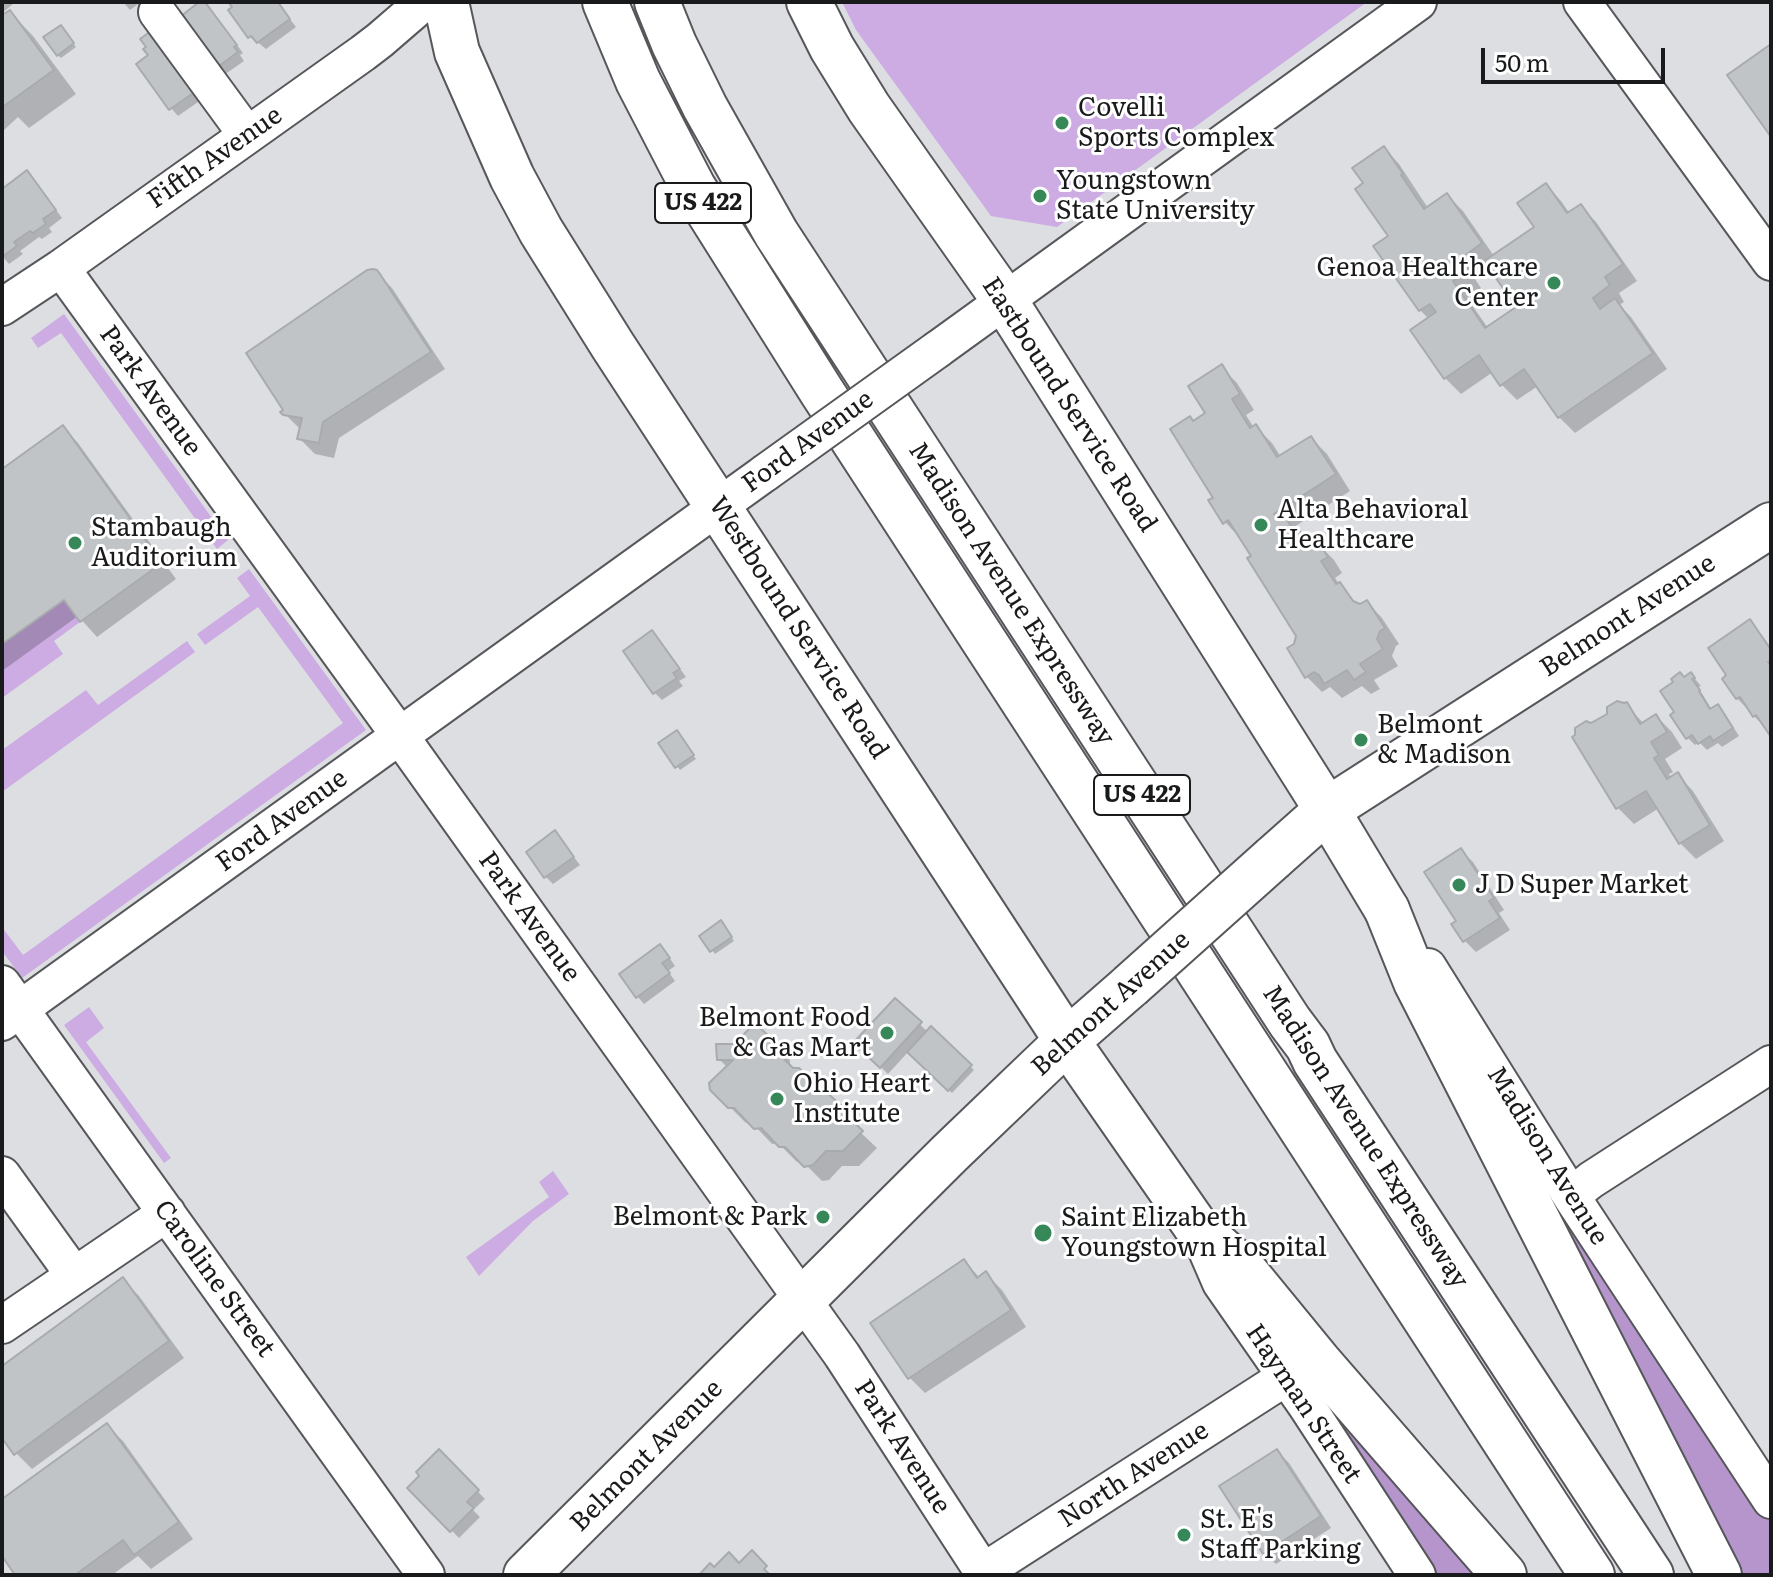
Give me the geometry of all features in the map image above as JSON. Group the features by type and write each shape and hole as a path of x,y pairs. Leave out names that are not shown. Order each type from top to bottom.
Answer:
{"main road":[{"name":"Westbound Service Road","path":"446,2 457,52 512,177 541,231 1067,1041 1197,1228 1242,1268 1302,1370 1504,1575"},
{"name":"Madison Avenue Expressway","path":"605,2 645,94 693,187 733,251 1592,1575"},
{"name":"Madison Avenue Expressway","path":"657,2 705,107 776,233 1651,1575"},
{"name":"Eastbound Service Road","path":"809,2 832,48 869,108 1005,301 1327,810"},
{"name":"Belmont Avenue","path":"526,1575 950,1153 1067,1041 1327,810 1771,525"},
{"name":"Madison Avenue","path":"1327,810 1387,910"},
{"path":"1387,910 1416,982 1719,1575"}],"street":[{"name":"Fifth Avenue","path":"2,307 380,40 424,2"},
{"name":"Ford Avenue","path":"8,1005 400,736 1418,2"},
{"path":"1582,2 1771,262"},
{"path":"157,12 247,135"},
{"name":"Park Avenue","path":"61,268 842,1355 984,1574"},
{"name":"Madison Avenue","path":"1387,910 1434,976 1571,1196 1771,1500"},
{"name":"Caroline Street","path":"8,1005 167,1213 426,1575"},
{"path":"1571,1196 1771,1064"},
{"path":"2,1175 74,1275"},
{"path":"2,1325 167,1213"},
{"name":"North Avenue","path":"984,1574 1302,1370"},
{"name":"Hayman Street","path":"1302,1370 1306,1405 1417,1575"}],"shaded area":[{"name":"Covelli Sports Complex","path":"842,2 1367,2 1057,227 991,216 856,30"},
{"path":"64,314 228,540 217,549 61,333 38,348 31,338"},
{"path":"249,569 366,730 22,978 2,951 2,927 23,955 343,723 258,607 205,645 197,634 250,596 237,578"},
{"path":"64,600 80,622 54,641 63,654 2,698 2,644"},
{"path":"187,641 195,652 2,792 2,750 86,690 98,705"},
{"path":"1434,977 1771,1500 1771,1575 1719,1575"},
{"path":"89,1007 104,1028 86,1042 171,1158 164,1163 64,1025"},
{"path":"553,1171 569,1194 533,1221 479,1276 466,1257 549,1197 539,1182"},
{"path":"1302,1375 1504,1575 1417,1575"}],"building":[{"path":"199,2 205,2 237,45 234,47 238,52 215,69 180,17"},
{"path":"228,2 278,2 290,19 257,43 251,36 248,38 228,10 232,7"},
{"path":"10,10 54,70 4,106 2,15"},
{"path":"61,25 74,43 57,56 43,37"},
{"path":"155,28 202,87 169,110 136,64 148,55 140,39"},
{"path":"1771,44 1771,137 1727,75"},
{"name":"Genoa Healthcare Center","path":"1384,146 1424,209 1447,193 1482,243 1459,260 1467,271 1453,281 1485,328 1516,307 1484,261 1534,227 1517,203 1546,183 1567,213 1581,204 1623,264 1605,277 1610,285 1593,298 1600,309 1615,298 1653,353 1558,418 1524,369 1500,386 1479,355 1444,379 1410,330 1436,312 1430,304 1419,311 1373,246 1388,236 1355,189 1363,183 1352,168"},
{"path":"27,170 56,210 43,219 46,224 14,242 17,246 2,257 2,189"},
{"path":"373,269 380,274 431,352 323,422 319,443 297,439 302,418 280,412 283,410 246,353 367,270"},
{"name":"Alta Behavioral Healthcare","path":"1222,364 1240,394 1232,399 1250,428 1256,424 1277,457 1311,436 1336,474 1274,514 1276,517 1283,513 1293,530 1297,527 1310,547 1318,542 1328,557 1321,561 1336,584 1340,582 1353,601 1360,604 1367,600 1385,628 1377,639 1383,649 1360,664 1366,672 1354,680 1347,670 1324,684 1314,672 1305,678 1287,648 1294,644 1296,636 1247,558 1251,556 1228,520 1223,524 1208,500 1213,498 1170,429 1190,416 1193,421 1205,413 1188,386"},
{"name":"Stambaugh Auditorium","path":"63,425 162,563 80,622 64,600 2,644 2,469"},
{"path":"1750,619 1771,650 1771,660 1768,662 1771,666 1771,737 1740,697 1736,699 1722,679 1726,675 1708,648"},
{"path":"652,630 680,669 673,673 677,678 653,694 623,651"},
{"path":"1680,672 1684,677 1691,672 1710,709 1718,704 1733,728 1713,741 1710,736 1698,744 1692,735 1686,739 1670,715 1674,712 1660,691 1673,682 1671,679"},
{"path":"1617,701 1627,702 1640,724 1656,714 1667,732 1651,742 1659,755 1654,758 1667,779 1678,772 1710,825 1679,844 1646,791 1616,809 1572,737 1575,728 1607,714 1607,707"},
{"path":"677,730 694,755 675,768 658,743"},
{"path":"555,830 574,857 544,878 526,852"},
{"name":"J D Super Market","path":"1461,848 1494,898 1489,901 1500,918 1463,942 1451,924 1456,921 1424,872"},
{"path":"721,920 732,937 710,952 699,936"},
{"path":"660,944 670,958 662,963 670,973 636,998 619,974"},
{"name":"Belmont Food & Gas Mart","path":"895,998 922,1022 880,1068 853,1043"},
{"name":"Ohio Heart Institute","path":"755,1023 775,1042 775,1050 793,1068 799,1068 822,1088 863,1131 843,1151 826,1151 813,1165 804,1167 785,1147 779,1147 761,1128 754,1129 734,1108 728,1108 710,1090 709,1083 733,1060 717,1060 716,1044 734,1044"},
{"path":"931,1026 972,1065 948,1091 907,1052"},
{"path":"964,1259 977,1278 986,1271 1011,1310 908,1379 870,1323"},
{"path":"123,1277 169,1341 14,1455 2,1438 2,1366"},
{"path":"107,1423 179,1522 134,1555 123,1540 75,1575 15,1575 2,1556 2,1499"},
{"path":"439,1449 479,1490 467,1502 474,1508 450,1532 407,1488 419,1476 416,1472"},
{"path":"1277,1449 1321,1516 1263,1554 1219,1486"},
{"path":"752,1550 767,1566 764,1569 770,1575 699,1575 710,1563 714,1567 729,1552 739,1563"}],"place":[{"name":"Covelli Sports Complex","path":"1062,123"},
{"name":"Youngstown State University","path":"1040,196"},
{"name":"Genoa Healthcare Center","path":"1554,283"},
{"name":"Alta Behavioral Healthcare","path":"1261,525"},
{"name":"Stambaugh Auditorium","path":"75,543"},
{"name":"Belmont & Madison","path":"1361,740"},
{"name":"J D Super Market","path":"1459,885"},
{"name":"Belmont Food & Gas Mart","path":"887,1033"},
{"name":"Ohio Heart Institute","path":"777,1099"},
{"name":"Belmont & Park","path":"823,1217"},
{"name":"Saint Elizabeth Youngstown Hospital","path":"1043,1233"},
{"name":"St. E's Staff Parking","path":"1184,1535"}]}
